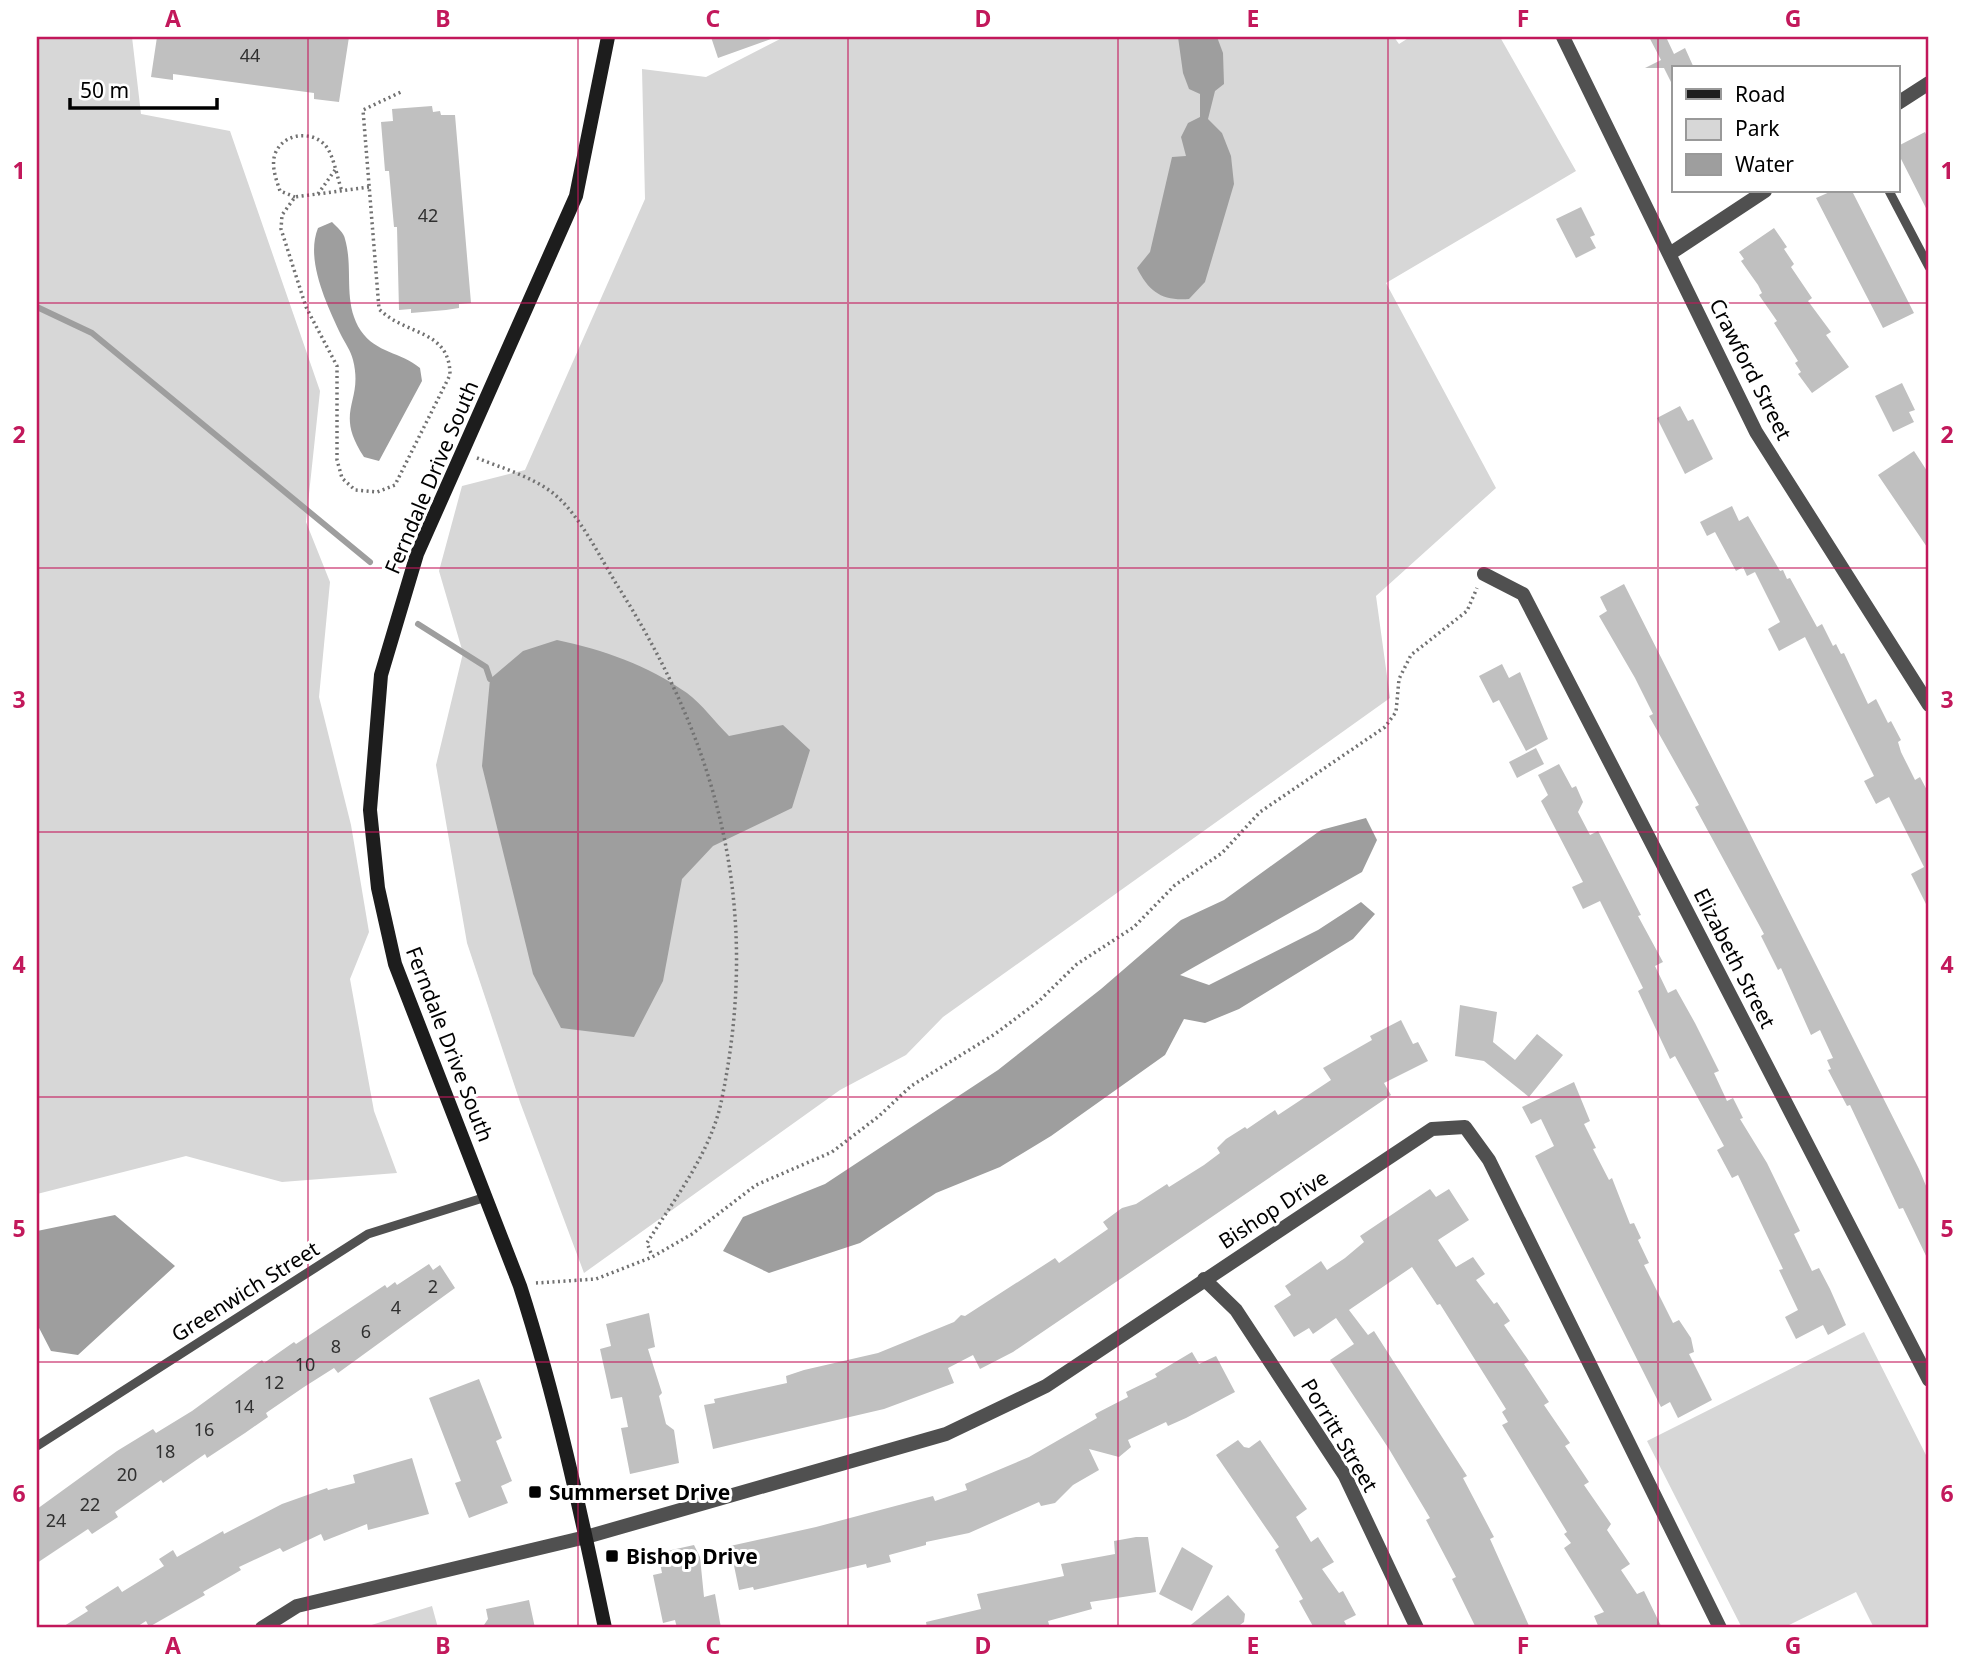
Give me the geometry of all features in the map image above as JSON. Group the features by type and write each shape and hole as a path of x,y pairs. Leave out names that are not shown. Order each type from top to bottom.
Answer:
{"main road":[{"name":"Ferndale Drive South","path":"605,1628 586,1537 537,1339 520,1286 395,964 378,888 370,810 381,675 417,554 576,196 608,37"}],"street":[{"name":"Crawford Street","path":"1563,37 1671,253 1756,432 1929,705"},
{"path":"1899,102 1929,83"},
{"path":"1671,253 1763,192"},
{"name":"Elizabeth Street","path":"1484,574 1523,594 1929,1380"},
{"name":"Bishop Drive","path":"586,1537 946,1434 1046,1386 1432,1129 1465,1127 1489,1160 1720,1628"},
{"name":"Porritt Street","path":"1203,1279 1236,1310 1345,1476 1417,1628"},
{"path":"262,1628 297,1606 586,1537"}],"lane":[{"path":"1890,192 1929,267"},
{"name":"Greenwich Street","path":"37,1446 368,1234 486,1197"}],"path":[{"path":"295,197 282,215 281,229 306,307 337,366 337,460 342,478 355,490 377,492 395,485 450,375 450,359 439,341 393,322 379,309 363,110 403,90"},
{"path":"342,191 327,147 316,138 301,135 285,141 275,153 273,169 280,191 295,197 342,191 369,187"},
{"path":"318,194 335,170"},
{"path":"462,452 555,495 606,566 635,612 687,718 727,841 737,976 722,1100 708,1140 647,1243 652,1257"},
{"path":"520,1286 552,1280 596,1279 652,1257 692,1234 756,1185 832,1152 879,1116 911,1086 995,1034 1039,1001 1077,964 1134,927 1175,885 1223,853 1260,812 1385,727 1396,712 1399,679 1410,655 1467,611 1484,574"}],"green space":[{"path":"37,37 132,37 141,114 230,131 320,391 306,522 330,582 319,697 351,825 369,932 350,979 374,1111 397,1173 282,1182 186,1156 37,1194"},
{"path":"784,37 1394,37 1399,44 1410,37 1500,37 1576,171 1386,283 1496,488 1376,596 1390,698 943,1017 906,1055 840,1090 584,1273 520,1102 467,943 436,765 463,653 439,571 462,486 525,470 645,199 642,69 706,77"},
{"path":"1864,1332 1929,1461 1929,1628 1874,1628 1856,1592 1783,1628 1742,1628 1647,1441"},
{"path":"432,1606 438,1628 362,1628"}],"water":[{"path":"1178,37 1217,37 1223,53 1224,84 1215,91 1208,119 1222,133 1231,156 1234,184 1205,282 1189,299 1171,298 1157,293 1146,283 1137,268 1150,252 1172,157 1186,156 1181,137 1188,123 1200,117 1200,94 1189,89 1183,73"},
{"path":"332,222 345,239 352,309 361,331 374,344 420,368 422,381 379,461 364,457 355,441 350,417 355,387 353,360 330,310 316,268 314,254 318,228"},
{"path":"557,640 608,654 656,674 693,697 729,736 783,725 810,750 792,808 713,846 682,879 663,981 634,1037 561,1028 533,974 482,766 490,679 523,651"},
{"path":"1366,818 1377,840 1362,872 1180,975 1209,985 1318,930 1361,902 1375,914 1353,939 1239,1009 1205,1023 1184,1019 1165,1055 1051,1136 1000,1167 936,1193 860,1243 769,1273 723,1251 743,1217 825,1184 998,1070 1101,989 1181,920 1224,900 1321,830"},
{"path":"115,1215 175,1266 78,1355 51,1351 37,1324 37,1231"}],"building":[{"path":"157,37 349,37 339,102 314,99 314,93 173,74 173,80 151,77"},
{"path":"711,37 770,37 771,39 718,58"},
{"path":"1649,37 1666,37 1674,54 1685,48 1693,66 1672,66 1672,84 1664,68 1645,68 1661,60"},
{"path":"432,106 433,112 455,115 471,303 459,304 459,308 411,313 411,309 399,310 397,227 394,227 389,171 385,171 381,122 393,121 392,109"},
{"path":"1925,132 1929,141 1929,214 1899,155 1899,145"},
{"path":"1830,192 1853,192 1914,313 1883,328 1816,198"},
{"path":"1581,207 1595,235 1590,237 1596,248 1576,258 1556,219"},
{"path":"1774,228 1787,247 1784,249 1794,264 1791,267 1812,298 1808,301 1831,332 1826,335 1849,367 1812,393 1798,374 1801,372 1795,363 1798,361 1774,323 1777,321 1759,295 1762,293 1758,285 1741,261 1744,259 1739,252"},
{"path":"1902,383 1915,410 1909,412 1914,422 1893,432 1875,396"},
{"path":"1680,406 1688,421 1693,419 1713,459 1685,474 1657,418"},
{"path":"1914,451 1929,474 1929,550 1878,475"},
{"path":"1732,506 1739,521 1748,516 1780,571 1783,570 1787,579 1790,578 1817,627 1822,624 1833,646 1836,644 1841,654 1844,653 1868,704 1876,699 1888,723 1891,721 1901,740 1898,742 1901,752 1915,780 1920,777 1929,794 1929,910 1911,874 1924,867 1889,797 1876,804 1864,781 1874,776 1805,637 1779,651 1768,629 1780,622 1755,572 1747,576 1743,567 1736,571 1715,532 1707,536 1700,522"},
{"path":"1624,584 1919,1169 1929,1193 1929,1262 1903,1208 1899,1209 1850,1105 1847,1106 1828,1070 1831,1069 1827,1060 1833,1058 1820,1030 1811,1035 1781,968 1778,970 1761,936 1764,934 1695,807 1699,805 1649,716 1653,714 1635,678 1599,616 1607,611 1600,597"},
{"path":"1502,664 1509,678 1520,672 1548,739 1526,751 1499,700 1493,703 1479,676"},
{"path":"1536,748 1544,764 1517,778 1509,762"},
{"path":"1559,764 1572,788 1576,786 1583,802 1578,812 1590,835 1598,831 1641,915 1638,916 1663,962 1655,966 1668,993 1676,989 1695,1023 1719,1071 1714,1073 1727,1101 1733,1098 1743,1118 1740,1119 1767,1163 1800,1231 1794,1234 1812,1271 1819,1268 1830,1289 1846,1325 1828,1335 1823,1325 1796,1339 1785,1317 1798,1310 1779,1270 1783,1269 1738,1175 1732,1178 1717,1150 1724,1146 1675,1056 1670,1059 1638,991 1643,988 1600,901 1583,909 1572,887 1583,882 1541,801 1548,795 1538,775"},
{"path":"1460,1005 1497,1012 1493,1042 1515,1060 1537,1034 1563,1055 1529,1097 1484,1061 1455,1056"},
{"path":"1401,1020 1413,1044 1418,1042 1428,1061 1384,1083 1391,1095 1013,1352 980,1369 973,1355 948,1368 954,1383 884,1409 713,1449 704,1405 715,1403 714,1399 787,1383 786,1376 804,1370 878,1353 954,1322 961,1315 965,1316 1055,1258 1059,1263 1108,1229 1103,1222 1122,1208 1136,1204 1167,1184 1169,1187 1204,1165 1220,1153 1217,1148 1226,1139 1275,1110 1278,1115 1331,1080 1323,1068 1372,1040 1370,1036"},
{"path":"1574,1082 1590,1121 1584,1124 1596,1148 1593,1149 1609,1180 1612,1178 1630,1224 1634,1223 1641,1238 1638,1240 1649,1263 1644,1265 1673,1323 1679,1320 1691,1338 1694,1352 1689,1354 1712,1400 1678,1418 1670,1402 1661,1407 1535,1156 1554,1146 1541,1119 1531,1124 1522,1107"},
{"path":"1430,1189 1436,1197 1449,1189 1469,1220 1438,1240 1456,1267 1473,1257 1485,1274 1476,1280 1494,1304 1497,1302 1510,1321 1504,1325 1529,1361 1524,1364 1549,1402 1544,1405 1570,1443 1565,1446 1589,1482 1584,1485 1611,1524 1607,1530 1630,1564 1621,1570 1637,1594 1644,1591 1662,1628 1599,1628 1594,1616 1604,1612 1564,1548 1571,1543 1564,1534 1567,1532 1502,1425 1508,1422 1502,1412 1506,1409 1440,1304 1437,1305 1412,1267 1349,1310 1368,1335 1374,1331 1467,1476 1463,1478 1494,1537 1490,1539 1530,1628 1476,1628 1452,1579 1456,1577 1426,1520 1430,1518 1389,1449 1330,1360 1354,1344 1336,1318 1313,1334 1309,1328 1294,1337 1274,1306 1291,1295 1285,1286 1321,1261 1327,1270 1345,1258 1364,1242 1360,1236"},
{"path":"429,1264 433,1270 440,1265 455,1288 338,1373 334,1368 266,1413 268,1417 207,1458 205,1454 163,1483 161,1480 115,1512 118,1517 92,1534 88,1529 37,1563 37,1509 117,1451 153,1429 156,1433 192,1411 262,1360 264,1363 294,1342 296,1344 385,1285 387,1288 395,1282 397,1285"},
{"path":"649,1313 655,1347 648,1349 662,1393 659,1396 666,1424 674,1430 679,1463 630,1474 621,1428 628,1427 622,1397 611,1399 600,1349 611,1346 606,1324"},
{"path":"1192,1352 1199,1364 1216,1356 1235,1392 1186,1418 1168,1426 1166,1422 1128,1440 1131,1447 1119,1457 1089,1449 1099,1470 1073,1485 1055,1503 1041,1506 1039,1502 969,1533 926,1542 926,1545 889,1555 891,1562 867,1568 866,1564 754,1590 753,1587 739,1590 730,1546 816,1527 933,1496 935,1501 967,1490 965,1484 1029,1457 1097,1418 1095,1414 1128,1397 1126,1392 1157,1377 1155,1374"},
{"path":"479,1379 502,1438 496,1441 512,1481 501,1486 508,1503 469,1518 455,1483 461,1481 429,1398"},
{"path":"1238,1440 1244,1447 1249,1448 1260,1440 1307,1509 1296,1517 1311,1542 1318,1537 1334,1562 1322,1569 1339,1593 1343,1591 1356,1615 1344,1621 1348,1628 1314,1628 1299,1601 1303,1599 1275,1550 1279,1547 1216,1455"},
{"path":"412,1458 429,1514 368,1530 367,1524 324,1541 321,1534 283,1552 280,1548 239,1567 241,1570 203,1592 205,1595 149,1627 146,1621 135,1628 61,1628 88,1611 85,1607 118,1586 122,1592 164,1566 159,1559 173,1550 177,1557 223,1531 224,1534 282,1504 327,1488 328,1490 355,1483 353,1475"},
{"path":"1148,1537 1156,1592 1090,1602 1092,1609 1048,1621 1050,1628 927,1628 926,1622 981,1609 977,1594 1064,1576 1061,1564 1115,1554 1114,1541"},
{"path":"694,1545 700,1557 704,1597 715,1594 721,1628 677,1628 675,1620 663,1623 653,1575 662,1573 658,1553"},
{"path":"1182,1547 1213,1566 1192,1611 1159,1594"},
{"path":"1228,1595 1245,1614 1244,1622 1236,1628 1187,1628"},
{"path":"529,1600 535,1628 482,1628 488,1619 486,1609"}],"waterway":[{"path":"37,307 92,333 370,562"},
{"path":"418,624 486,667 490,679"}],"place":[{"name":"Summerset Drive","path":"535,1492"},
{"name":"Bishop Drive","path":"612,1556"}]}
